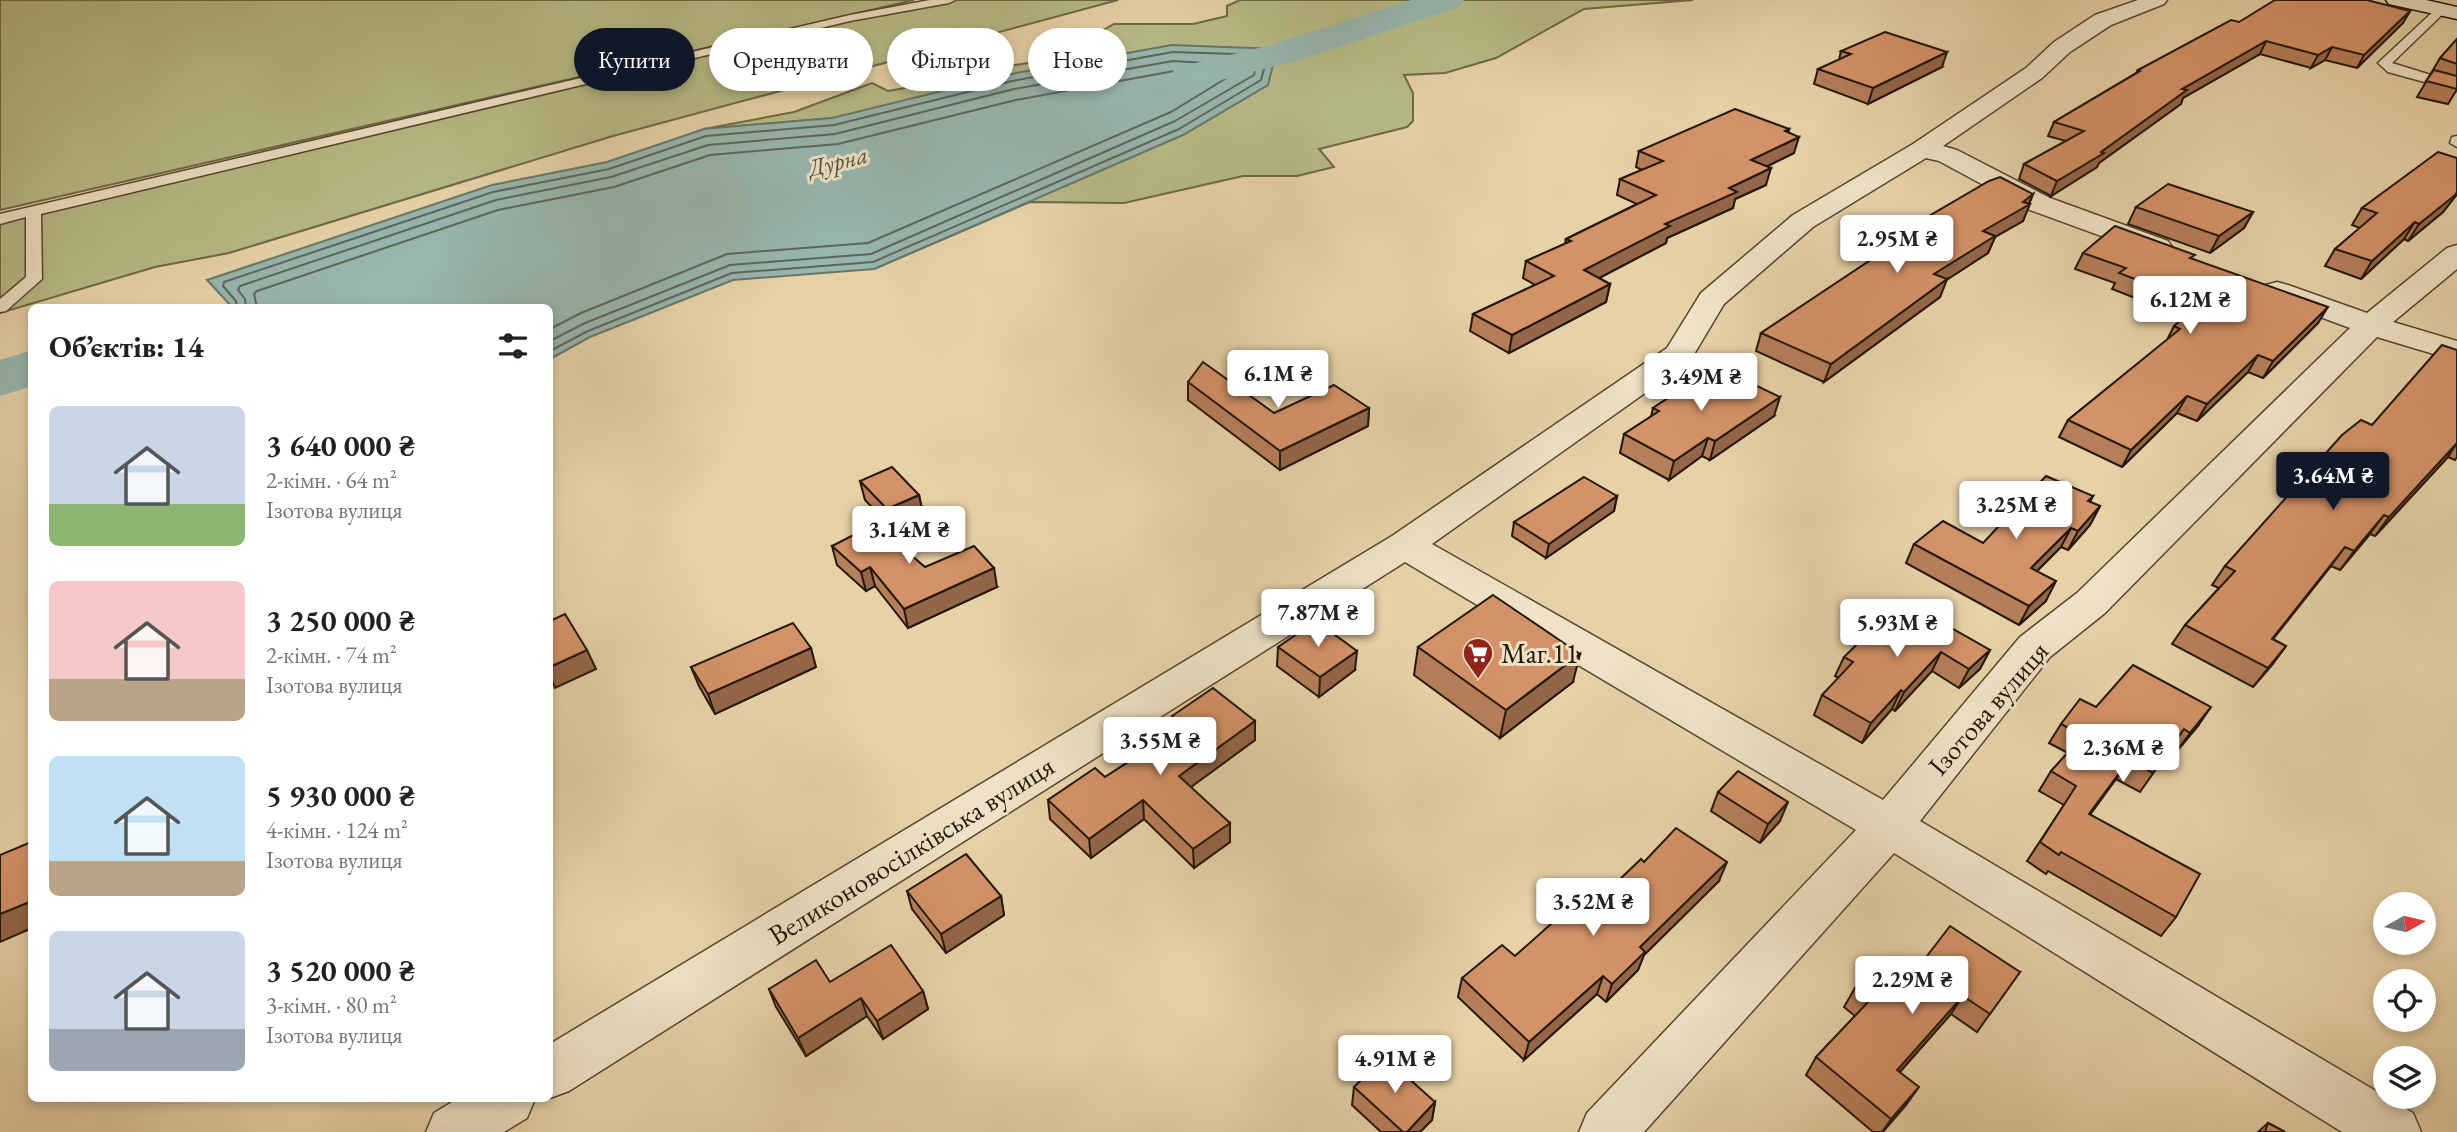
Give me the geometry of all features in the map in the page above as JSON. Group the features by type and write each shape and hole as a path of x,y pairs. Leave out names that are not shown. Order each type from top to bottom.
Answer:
{"street":[{"name":"Великоновосілківська вулиця","path":"553,1071 1405,545 1678,354 1712,299 1803,221 1922,149 2034,73 2062,47 2103,20 2157,0"},
{"path":"2396,0 2449,11"},
{"path":"1922,149 1948,155 2040,204 2180,255"},
{"name":"Ізотова вулиця","path":"1607,1132 1889,826 2035,647 2091,603 2371,325 2457,254"},
{"path":"2256,283 2371,325 2457,351"},
{"path":"1405,545 1889,826 2393,1132"},
{"path":"454,1132 503,1102"}],"lane":[{"path":"0,219 850,18 949,0"},
{"path":"2449,11 2384,63 2392,69 2457,87"},
{"path":"0,307 34,279 34,211"}],"green space":[{"path":"0,0 914,0 792,28 709,28 709,47 695,50 695,28 574,28 574,78 0,210"},
{"path":"953,0 1118,0 1014,28 887,28 887,62 873,66 873,28 819,28"},
{"path":"1240,0 1693,0 1584,9 1496,58 1445,73 1404,75 1413,93 1413,121 1407,127 1319,149 1334,167 1297,176 1243,176 1124,203 1030,202 874,269 832,118 704,129 794,112 850,91 873,91 873,84 887,91 1014,91 1014,65 1028,63 1028,91 1127,91 1127,28 1107,28 1114,24 1193,24 1227,16 1227,6"},
{"path":"709,53 709,91 780,91 613,136 229,253 155,267 0,313 0,217 574,85 574,91 695,91 695,57"}],"water":[{"path":"1172,45 1277,49 1268,85 1183,135 874,269 733,280 590,337 553,357 553,304 229,304 207,280 492,185 607,162 704,129 832,118 942,91 1014,91 1014,73 1028,71 1028,91 1127,91 1127,53"}],"building":[{"path":"2275,0 2367,0 2410,11 2364,55 2332,47 2318,55 2266,41 2182,89 2187,90 2101,152 2104,153 2057,181 2024,164 2084,131 2054,122 2140,71 2138,70 2231,20 2239,22"},
{"path":"1885,32 1947,52 1873,88 1818,69 1851,54 1841,51"},
{"path":"2457,39 2457,64 2440,58"},
{"path":"2434,70 2457,76 2457,89 2426,81"},
{"path":"1735,109 1789,129 1785,131 1799,137 1751,160 1771,168 1729,188 1737,192 1665,224 1670,226 1584,270 1610,284 1512,335 1473,314 1554,276 1526,261 1571,241 1566,239 1656,195 1620,179 1663,161 1639,151"},
{"path":"2438,152 2457,158 2457,192 2454,196 2419,224 2415,222 2372,261 2335,249 2377,213 2362,208"},
{"path":"2000,177 2033,194 2023,202 2030,204 1983,231 1995,236 1934,274 1947,279 1831,364 1761,333 1923,225 1917,223"},
{"path":"2168,184 2253,212 2219,236 2136,207"},
{"path":"2115,226 2195,255 2190,258 2328,307 2273,361 2258,355 2207,404 2187,396 2131,450 2068,420 2180,329 2174,326 2198,306 2188,302 2190,300 2119,273 2126,268 2083,253"},
{"path":"2442,345 2457,350 2457,443 2389,517 2384,515 2354,551 2345,547 2272,639 2286,646 2268,668 2185,625 2235,571 2225,566 2342,435 2361,420 2372,425"},
{"path":"1203,362 1274,413 1334,385 1369,408 1280,451 1188,382"},
{"path":"1716,366 1780,397 1715,441 1708,438 1674,461 1624,434 1659,411 1653,408"},
{"path":"892,467 919,495 887,509 860,481"},
{"path":"2046,476 2093,496 2088,501 2100,506 2078,531 2071,528 2031,568 2056,581 2029,606 1914,544 1943,521 1983,543"},
{"path":"1584,477 1617,496 1549,544 1514,522"},
{"path":"875,524 925,567 974,546 994,568 904,609 870,567 861,572 832,546"},
{"path":"1493,595 1580,654 1506,710 1418,647"},
{"path":"1902,600 1990,650 1969,669 1941,652 1871,723 1822,695 1853,662 1844,657"},
{"path":"565,614 587,650 553,666 553,620"},
{"path":"1316,621 1357,651 1320,677 1278,647"},
{"path":"793,623 811,648 708,694 691,667"},
{"path":"2133,665 2211,707 2190,733 2184,729 2153,773 2129,760 2089,814 2200,874 2176,917 2061,852 2059,855 2040,842 2076,786 2051,771 2083,736 2061,724 2080,699 2096,707"},
{"path":"1213,688 1255,721 1179,776 1230,823 1193,849 1143,800 1089,839 1048,800 1095,768 1105,777 1184,726 1172,716"},
{"path":"1738,771 1788,802 1768,824 1718,792"},
{"path":"1676,828 1727,862 1640,947 1645,952 1612,984 1603,976 1529,1042 1462,978 1502,945 1515,956 1579,899 1590,908 1641,859 1644,862"},
{"path":"28,843 28,903 0,914 0,855"},
{"path":"966,854 1001,896 941,934 907,891"},
{"path":"1950,926 2020,972 1990,1014 1963,996 1897,1070 1919,1087 1891,1119 1816,1057 1870,1000 1855,988 1880,962 1907,982"},
{"path":"891,945 923,991 877,1021 861,998 798,1038 769,989 816,960 830,982"},
{"path":"1385,1057 1435,1102 1407,1132 1403,1132 1354,1087"},
{"path":"2268,1123 2285,1132 2265,1132"}],"waterway":[{"name":"Дурна","path":"1189,76 1283,53 1447,0"},
{"name":"Дурна","path":"0,380 28,368"}],"place":[{"name":"Маг.11","path":"1478,680"}]}
